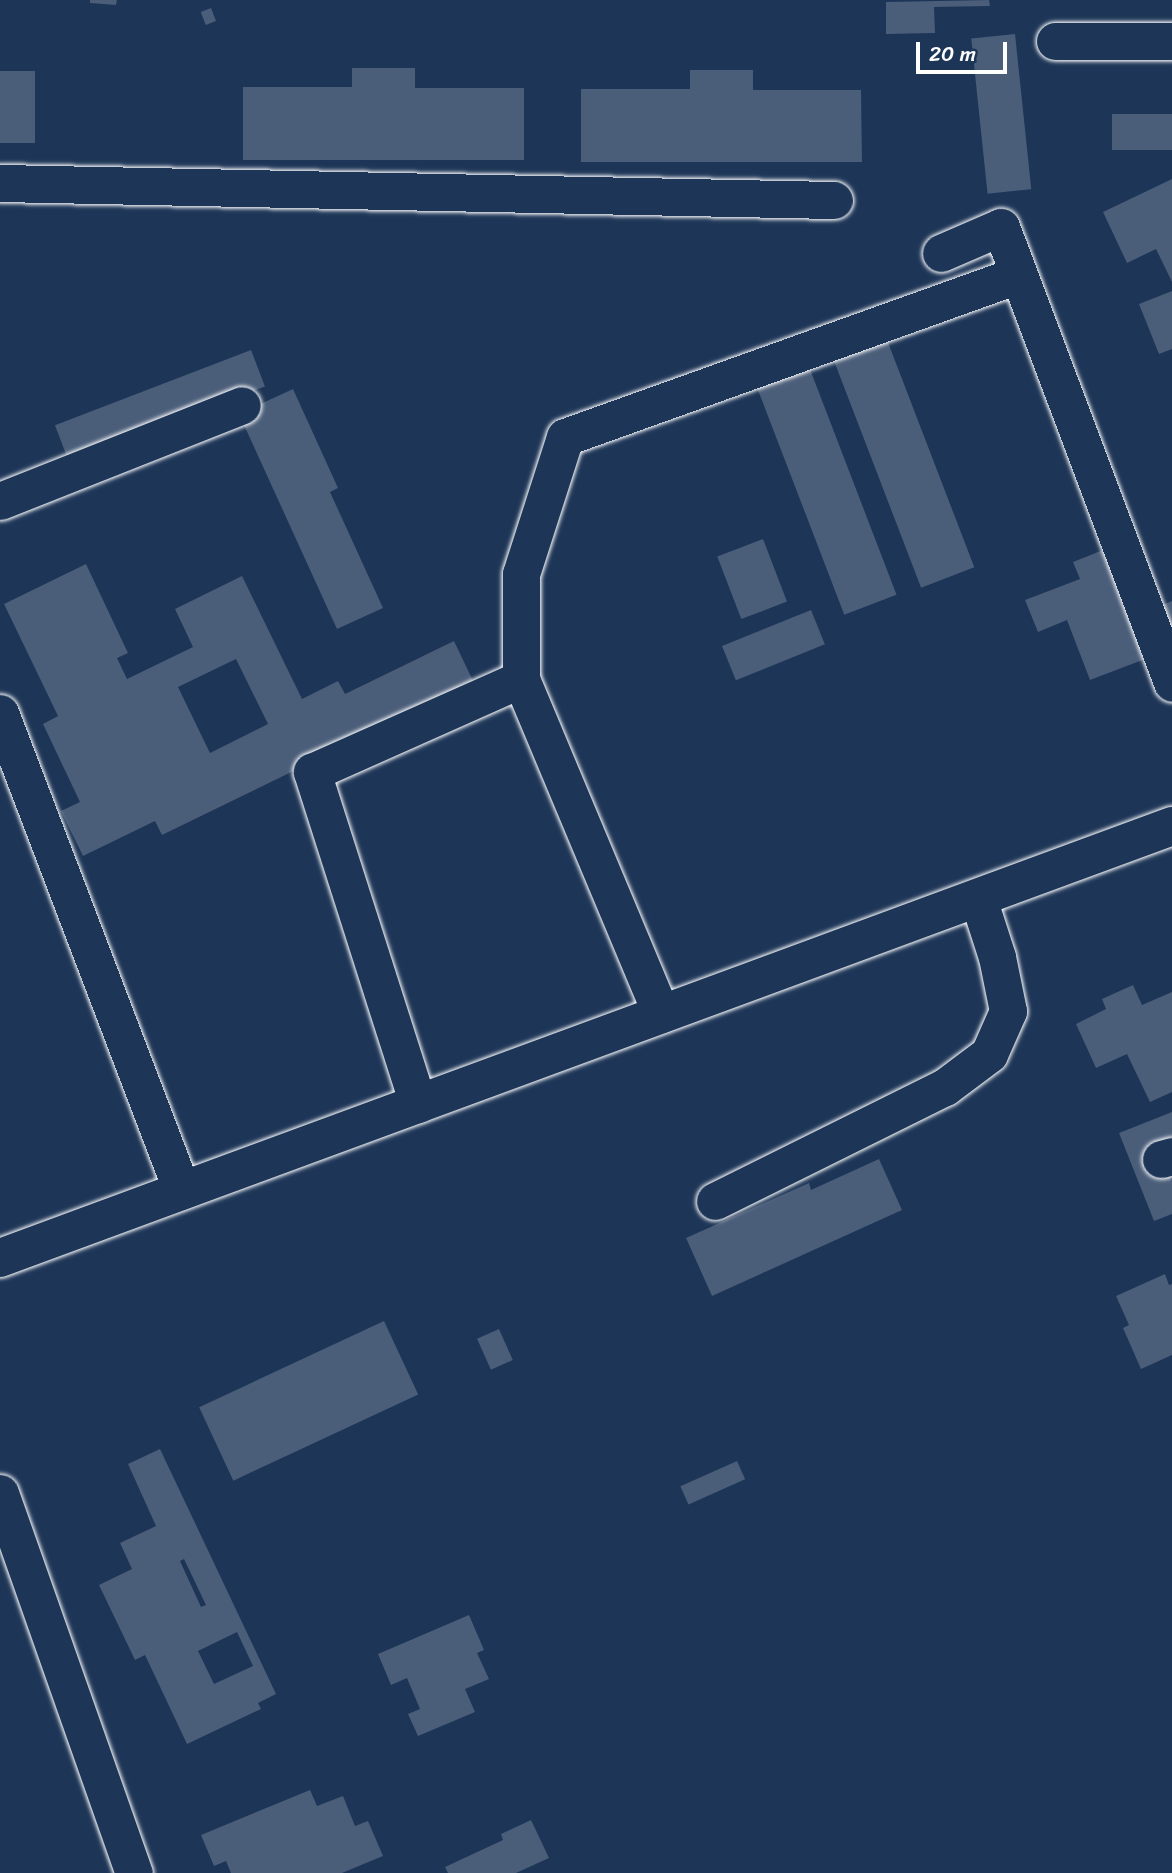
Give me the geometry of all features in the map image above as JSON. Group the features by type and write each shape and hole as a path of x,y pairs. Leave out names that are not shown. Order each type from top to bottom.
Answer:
{"street":[{"path":"1055,41 1172,41"},
{"path":"0,183 834,200"},
{"path":"941,253 1001,227 1172,684"},
{"path":"662,1014 521,679 521,574 565,437 1019,274"},
{"path":"0,501 242,405"},
{"path":"418,1104 312,772 521,679"},
{"path":"0,713 182,1191"},
{"path":"0,1258 1172,826"},
{"path":"715,1201 945,1087 989,1054 1008,1011 997,957 978,898"},
{"path":"0,1493 134,1873"}],"building":[{"path":"90,0 117,0 116,5 90,3"},
{"path":"989,0 990,6 934,7 935,33 886,34 886,2"},
{"path":"211,8 216,21 206,25 201,12"},
{"path":"1015,34 1031,189 988,194 971,39"},
{"path":"352,68 415,68 415,88 524,88 524,160 243,160 243,87 352,87"},
{"path":"690,70 753,70 753,90 861,90 862,162 581,162 581,89 690,89"},
{"path":"0,71 35,71 35,143 0,143"},
{"path":"1112,114 1172,114 1172,150 1112,150"},
{"path":"1172,179 1172,282 1156,249 1127,263 1103,212"},
{"path":"1172,291 1172,349 1159,354 1139,304"},
{"path":"879,319 974,567 921,588 826,339"},
{"path":"251,350 265,386 69,462 55,425"},
{"path":"803,351 897,595 844,615 751,371"},
{"path":"293,389 338,488 330,492 383,608 337,629 239,414"},
{"path":"763,539 787,602 741,619 717,557"},
{"path":"1103,550 1145,659 1090,680 1067,620 1038,632 1025,600 1080,579 1073,562"},
{"path":"86,564 128,653 117,658 127,679 193,647 175,609 242,576 302,699 338,681 345,694 454,641 474,683 162,835 155,821 83,856 61,811 80,802 43,724 58,716 4,604","holes":["236,659 268,724 210,753 178,687"]},
{"path":"1172,601 1172,658 1151,610"},
{"path":"811,610 825,644 736,680 722,646"},
{"path":"1133,985 1142,1005 1172,992 1172,1092 1150,1102 1127,1054 1096,1068 1076,1024 1106,1009 1102,999"},
{"path":"1172,1112 1172,1137 1157,1143 1172,1182 1172,1214 1154,1221 1119,1133"},
{"path":"879,1159 902,1210 712,1296 686,1238 809,1183 811,1190"},
{"path":"1165,1274 1169,1285 1172,1284 1172,1355 1141,1369 1123,1328 1129,1325 1116,1296"},
{"path":"384,1321 418,1394 233,1481 199,1407"},
{"path":"499,1329 513,1360 491,1370 477,1339"},
{"path":"160,1449 276,1694 258,1703 261,1709 187,1744 145,1655 135,1660 99,1585 132,1569 120,1543 156,1526 128,1464","holes":["184,1559 206,1605 201,1607 180,1561","237,1632 253,1666 214,1684 198,1651"]},
{"path":"737,1461 745,1479 688,1504 680,1486"},
{"path":"469,1615 484,1650 477,1653 489,1679 465,1689 475,1712 418,1736 408,1714 420,1709 407,1678 391,1685 378,1654"},
{"path":"310,1790 317,1806 343,1796 355,1826 368,1821 383,1856 342,1873 231,1873 226,1861 214,1866 201,1835"},
{"path":"531,1820 549,1858 516,1873 448,1873 445,1867 503,1840 501,1834"}]}
